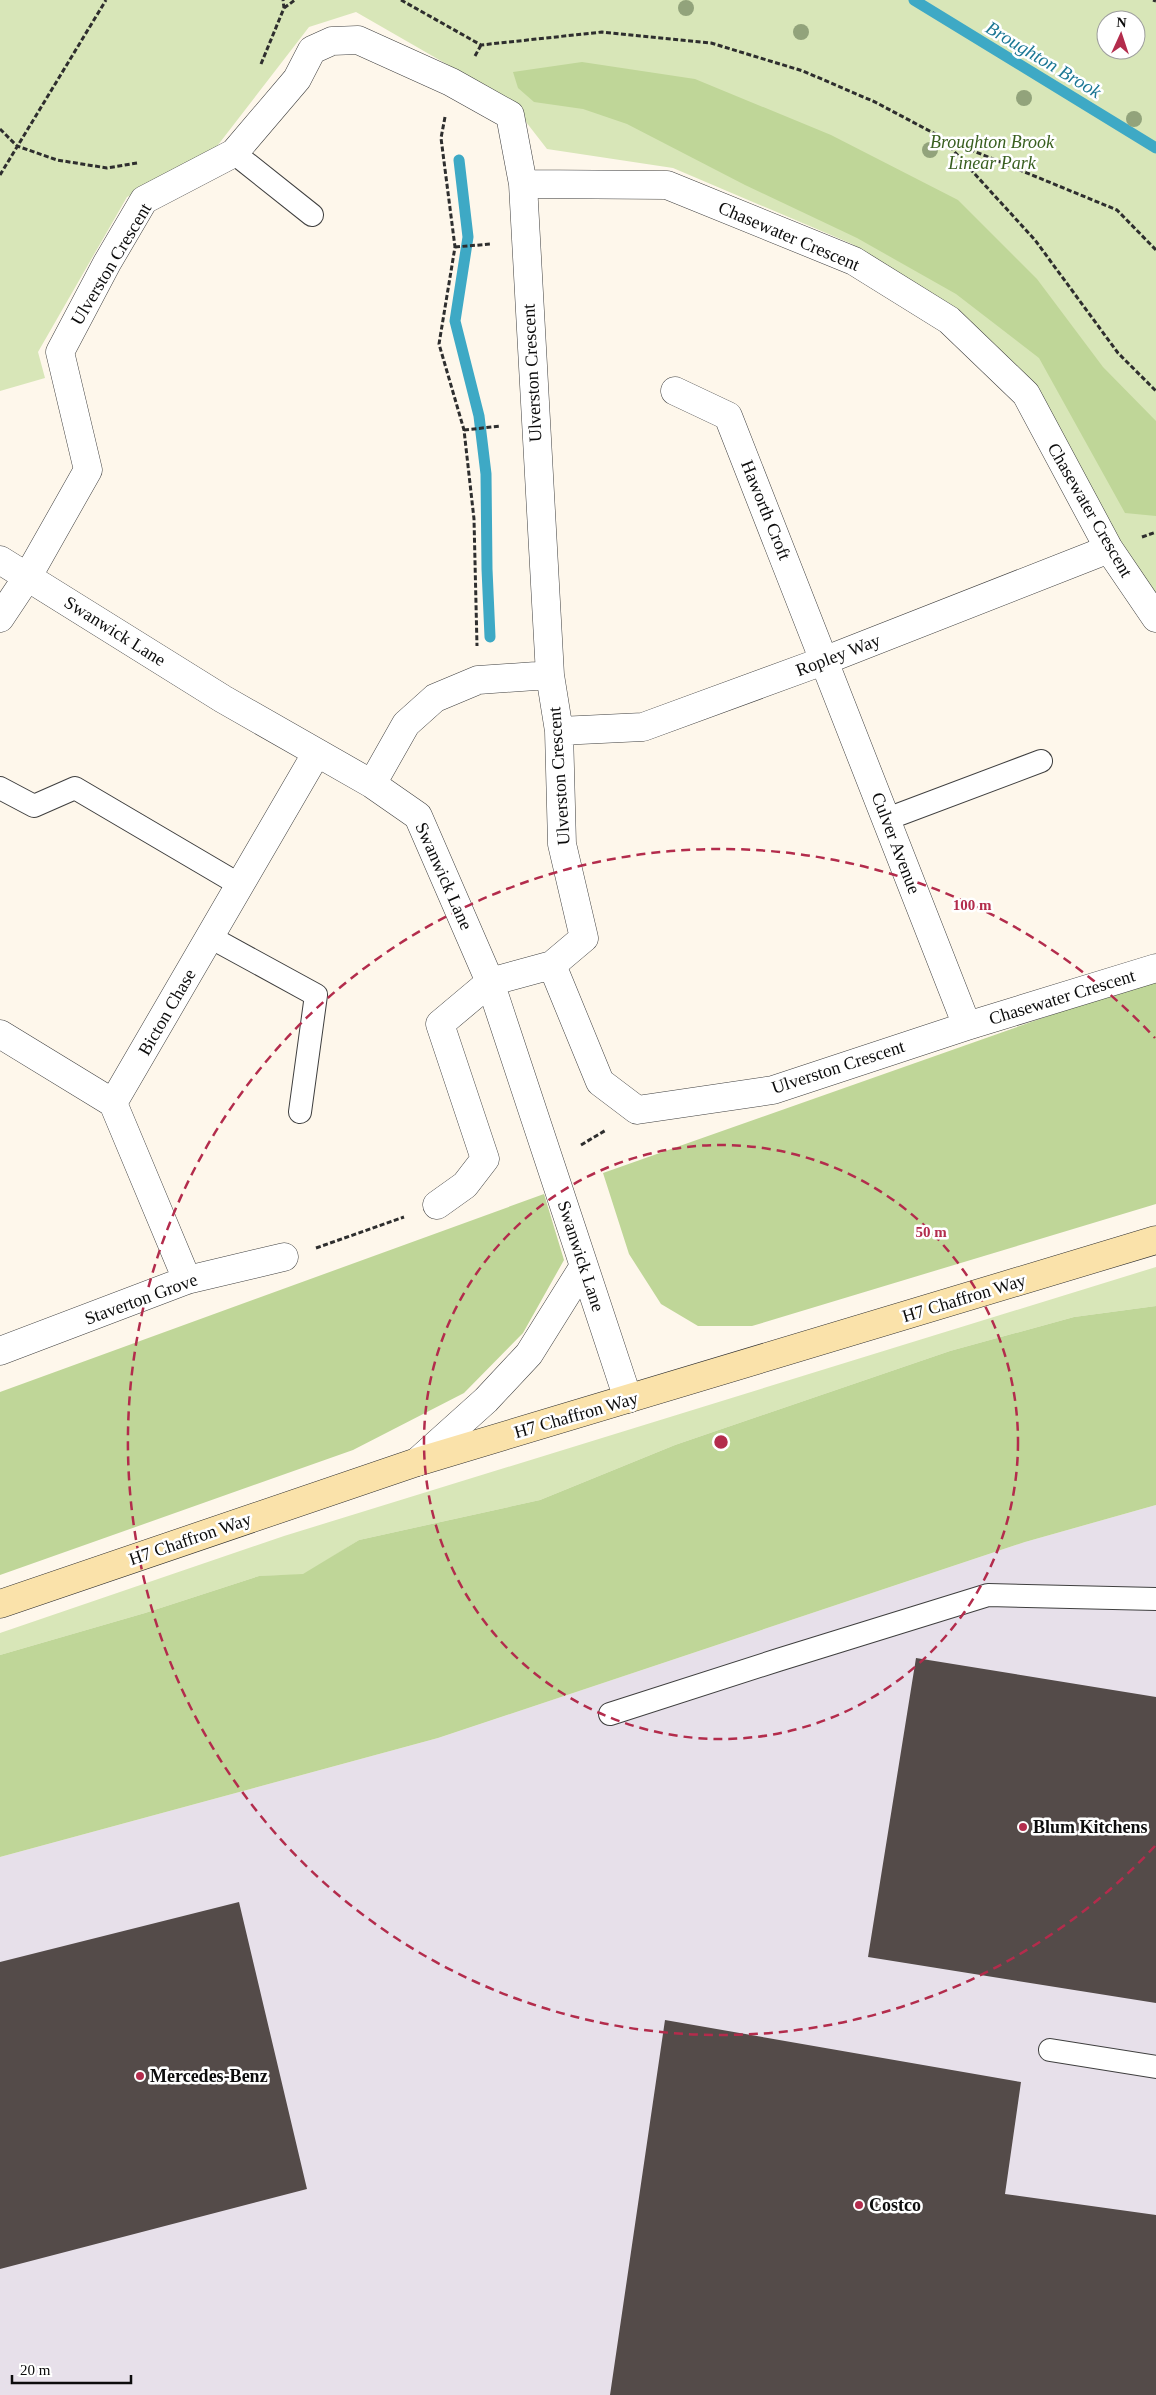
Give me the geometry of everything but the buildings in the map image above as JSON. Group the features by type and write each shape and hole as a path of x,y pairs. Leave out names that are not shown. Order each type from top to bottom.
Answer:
{"street":[{"name":"Ulverston Crescent","path":"28,576 88,470 60,352 107,263 144,200 234,153 297,79 312,50 332,41 358,40 452,82 510,115 523,184 550,675 559,731 562,844 584,938 552,965 600,1082 637,1110 773,1090 967,1026"},
{"name":"Chasewater Crescent","path":"523,184 667,185 854,261 949,320 1026,394 1109,549 1156,618"},
{"name":"Haworth Croft","path":"674,390 728,416 826,660"},
{"name":"Ropley Way","path":"559,731 643,726 826,660 1109,549"},
{"name":"Swanwick Lane","path":"0,560 223,699 316,754 372,784 418,816 490,982 628,1399"},
{"path":"0,618 28,576"},
{"name":"Culver Avenue","path":"826,660 967,1026"},
{"path":"372,784 406,724 435,698 478,680 550,675"},
{"name":"Bicton Chase","path":"114,1103 316,754"},
{"path":"437,1206 465,1185 485,1159 440,1024 490,982 552,965"},
{"name":"Chasewater Crescent","path":"967,1026 1156,968"},
{"path":"0,1034 114,1103 187,1280"},
{"name":"H7 Chaffron Way","path":"0,1604 417,1462 1156,1240"},
{"name":"Staverton Grove","path":"0,1351 187,1280 284,1257"},
{"path":"417,1462 486,1400 530,1354 584,1266"}],"lane":[{"path":"234,153 312,215"},
{"path":"887,819 1041,761"},
{"path":"0,788 34,806 75,788 240,885"},
{"path":"210,936 316,995 300,1112"},
{"path":"610,1714 988,1595 1156,1598"},
{"path":"1050,2050 1156,2067"}],"path":[{"path":"0,174 106,0"},
{"path":"260,67 284,8 283,0"},
{"path":"284,8 295,0"},
{"path":"401,0 481,45 602,32 712,44 803,71 875,102 941,138 1117,210 1156,250"},
{"path":"452,82 441,138 455,247 439,344 464,430 474,519 478,680"},
{"path":"0,130 16,146 57,160 107,168 144,161"},
{"path":"941,138 1035,240 1118,353 1156,391"},
{"path":"284,1257 308,1251 437,1206"}],"shaded area":[{"path":"1156,1505 1156,2395 0,2395 0,1857 438,1738 1025,1542"}],"green space":[{"name":"Broughton Brook Linear Park","path":"0,0 1156,0 1156,625 1036,386 958,309 852,244 673,168 547,149 509,100 356,12 309,27 211,154 127,197 38,352 45,378 0,391"},
{"path":"582,62 695,79 831,135 958,200 1037,279 1103,367 1156,421 1156,516 1125,513 1039,358 956,294 857,238 745,185 627,124 583,109 534,102 518,88 513,72"},
{"path":"1156,978 1156,1204 752,1326 698,1326 661,1304 629,1254 603,1173"},
{"path":"544,1194 564,1260 523,1333 464,1393 353,1450 0,1575 0,1392"},
{"path":"1156,1267 1156,1306 1074,1317 950,1351 675,1445 540,1500 359,1540 303,1575 259,1576 145,1613 0,1655 0,1633 284,1536"},
{"path":"1156,1306 1156,1505 1025,1542 438,1738 0,1857 0,1655 145,1613 259,1576 303,1574 359,1540 540,1500 675,1445 950,1351 1074,1317"}],"waterway":[{"name":"Broughton Brook","path":"914,0 1156,148"},
{"path":"459,160 468,237 455,321 479,416 486,474 490,637"}],"place":[{"name":"Blum Kitchens","path":"1023,1827"},
{"name":"Mercedes-Benz","path":"140,2076"},
{"name":"Costco","path":"859,2205"}]}
